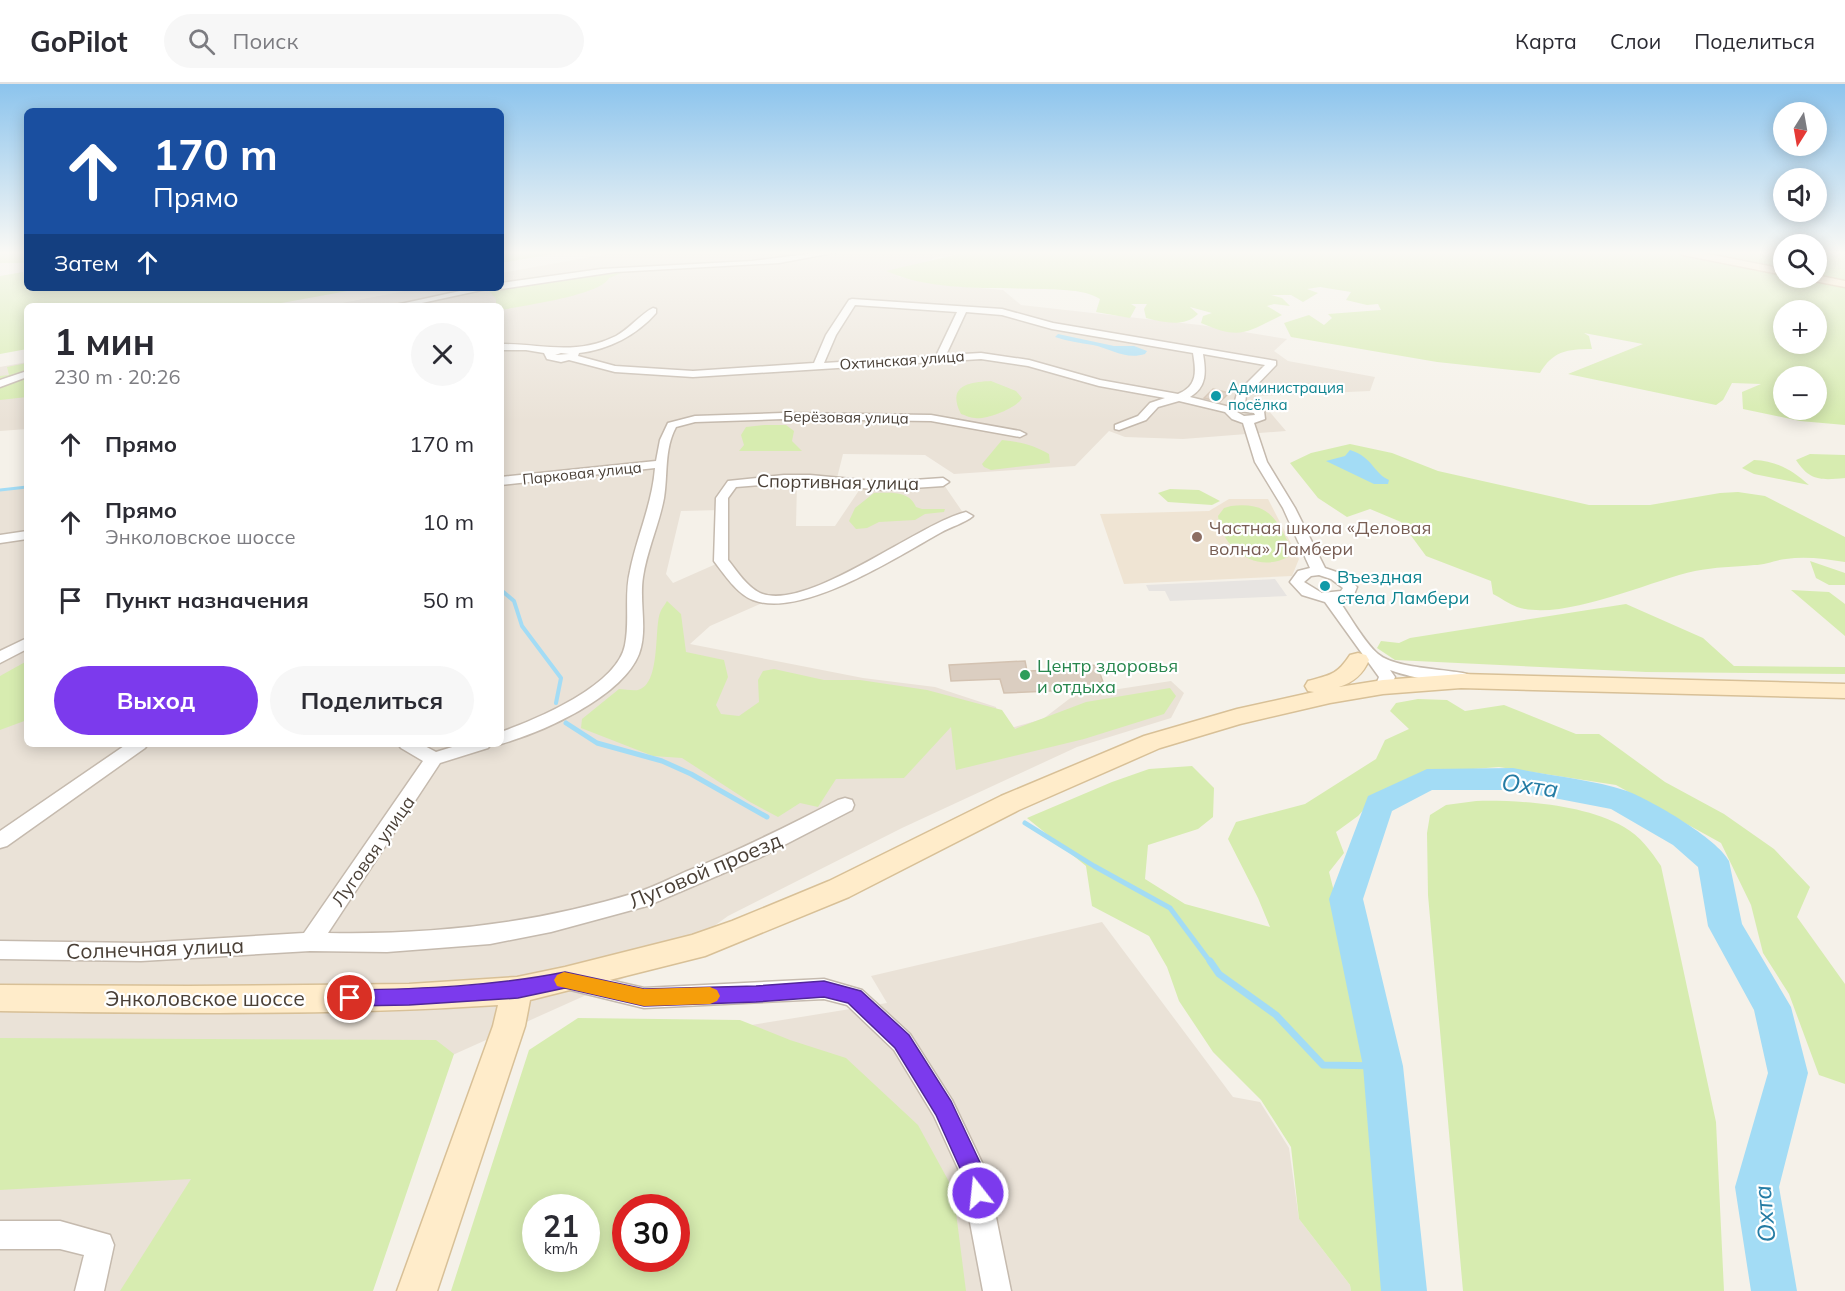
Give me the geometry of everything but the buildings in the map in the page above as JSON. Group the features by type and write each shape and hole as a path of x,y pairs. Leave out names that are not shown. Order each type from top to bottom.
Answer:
{"main road":[{"path":"1367,660 1366,678 1383,687"},
{"path":"1237,717 1263,701 1343,678 1367,660"},
{"path":"1237,717 1330,696 1419,683 1488,682 1845,691"},
{"name":"Энколовское шоссе","path":"0,998 188,1000 409,997 518,990 565,980 684,950 742,929 839,889 1010,803 1152,742 1237,717"},
{"path":"417,1291 509,1026 518,990"}],"street":[{"path":"818,366 831,336 848,308"},
{"path":"952,308 1002,312 1052,326 1272,363 1241,395 1239,404 1247,414 1261,462 1289,508 1319,571"},
{"path":"939,357 963,309"},
{"path":"572,354 627,334 640,326 653,311"},
{"path":"945,345 965,349 969,355"},
{"name":"Охтинская улица","path":"504,347 526,347 552,352 548,355 550,357 572,354 615,369 664,374 969,355 1029,363 1113,386 1181,398 1247,414"},
{"path":"1119,427 1142,418 1144,410 1152,404 1181,398 1194,388 1200,378 1197,349"},
{"path":"0,384 24,375"},
{"name":"Берёзовая улица","path":"663,464 665,437 672,425 695,419 783,416 931,418 1020,434"},
{"path":"504,737 558,714 622,671 631,654 635,580 645,535 658,499 663,464"},
{"name":"Парковая улица","path":"504,481 663,464"},
{"name":"Спортивная улица","path":"943,482 883,486 810,479 784,479 732,484 722,498 721,561 743,586 758,597 781,600 812,593 838,582 951,521 966,516"},
{"path":"0,539 24,535"},
{"path":"1333,603 1348,594 1350,587 1344,580 1333,574 1319,571 1308,572 1300,576 1297,582 1313,595 1333,603 1367,660 1412,673 1460,676 1488,682"},
{"path":"0,658 24,645"},
{"path":"0,841 135,747"},
{"path":"412,747 434,759 472,747"},
{"name":"Луговая улица","path":"310,942 434,759"},
{"name":"Луговой проезд","path":"310,942 387,943 490,934 573,918 640,900 753,852 844,805"},
{"name":"Солнечная улица","path":"0,950 141,952 310,942"},
{"path":"565,980 644,998 824,989 854,997 902,1042 944,1108 974,1173 997,1291"},
{"path":"0,1235 60,1235 100,1245 89,1291"}],"shaded area":[{"path":"504,308 1051,308 1200,325 1287,339 1274,351 1288,361 1375,377 1370,391 1256,396 1286,431 1183,439 1125,437 1109,431 1075,466 954,474 925,455 843,454 836,482 811,479 735,485 797,483 796,526 835,526 862,486 942,482 968,520 783,604 760,604 710,626 690,644 863,678 935,687 996,707 1000,731 1043,719 1073,696 1171,681 1184,693 1171,718 1077,747 902,828 728,916 671,957 437,1062 358,1291 0,1291 0,490 24,487 24,747 504,747","holes":["722,510 721,545 716,564 673,583 666,574 681,511"]},
{"path":"24,363 24,429 0,431 0,367"},
{"name":"Частная школа «Деловая волна» Ламбери","path":"1229,499 1268,499 1299,559 1292,576 1124,584 1100,514 1209,511"},
{"path":"1275,579 1287,596 1170,601 1165,591 1149,591 1146,585"},
{"path":"1102,922 1233,1097 1260,1102 1289,1148 1299,1219 1350,1285 1351,1291 542,1291 567,1272 600,1272 600,1194 588,1194 592,1051 887,1003 871,976"}],"green space":[{"path":"0,308 24,308 24,350 0,354"},
{"path":"1097,308 1135,308 1130,318 1096,312"},
{"path":"1144,308 1192,308 1198,314 1186,321 1173,323 1146,318"},
{"path":"1195,308 1271,308 1282,315 1251,330 1234,333 1201,323 1203,316 1212,313"},
{"path":"1380,308 1773,308 1773,354 1827,354 1827,308 1845,308 1845,425 1795,420 1827,420 1827,366 1773,366 1773,415 1743,409 1742,392 1761,384 1732,383 1723,400 1716,405 1568,374 1643,344 1584,333 1589,336 1592,349 1562,353 1550,360 1540,373 1437,362 1291,337 1284,323 1309,315 1324,325 1332,318 1328,314 1381,310"},
{"path":"24,364 24,397 0,400 0,376 9,375 7,367"},
{"path":"991,381 1016,391 1022,398 1014,406 1001,413 986,417 973,418 961,414 956,397 958,391 968,384"},
{"path":"786,425 794,431 792,441 802,451 739,451 744,445 741,435 746,427"},
{"path":"1002,440 1027,444 1043,451 1049,454 1050,463 991,470 984,467 982,464"},
{"path":"1350,444 1392,453 1438,471 1589,505 1650,505 1738,492 1765,496 1845,537 1845,562 1793,558 1758,565 1695,571 1581,605 1536,610 1517,607 1493,594 1491,581 1426,556 1401,522 1370,509 1347,517 1318,498 1290,463 1311,453"},
{"path":"1810,454 1845,455 1845,478 1824,479 1806,472 1796,460"},
{"path":"1754,460 1784,467 1809,485 1754,474 1742,468"},
{"path":"1170,489 1199,490 1220,501 1212,505 1168,502 1158,493"},
{"path":"874,493 904,495 916,507 922,509 945,509 944,512 925,514 915,520 879,522 867,528 856,529 849,521 855,508"},
{"path":"1254,507 1269,514 1291,548 1288,557 1264,562 1253,560 1233,548 1226,539 1218,516 1224,508"},
{"path":"1810,561 1845,573 1845,585 1829,585 1816,578"},
{"path":"1791,590 1829,592 1845,604 1845,636"},
{"path":"667,601 681,614 686,652 724,660 728,677 716,705 721,714 739,716 759,702 758,680 763,671 774,669 824,680 860,680 927,690 1002,710 1015,729 1086,702 1170,688 1176,696 1164,714 1084,739 956,770 951,727 904,778 836,779 818,807 800,803 778,817 750,802 682,758 653,756 581,728 582,719 619,689 638,690 645,686 653,667 660,613"},
{"path":"1626,604 1703,638 1734,666 1845,667 1845,674 1646,672 1395,660 1377,648 1381,641 1399,643 1410,638"},
{"path":"24,663 24,721 0,730 0,676"},
{"path":"1418,699 1447,700 1465,711 1504,705 1576,734 1599,734 1665,782 1724,814 1774,849 1810,887 1797,917 1845,984 1845,1084 1819,1075 1789,994 1763,953 1751,905 1721,843 1616,785 1499,767 1422,773 1377,795 1358,816 1336,832 1344,853 1329,872 1374,1047 1394,1245 1391,1291 1351,1291 1350,1285 1299,1219 1291,1147 1261,1100 1213,1052 1179,1001 1167,967 1149,936 1092,906 1086,866 1027,818 1149,769 1192,766 1214,788 1213,817 1198,829 1148,845 1145,879 1185,904 1270,927 1228,839 1236,822 1305,804 1376,759 1385,740 1409,729 1390,711 1396,703"},
{"path":"1476,801 1512,801 1552,805 1608,819 1640,839 1661,866 1716,1122 1724,1291 1463,1291 1428,895 1427,833 1430,815 1446,805"},
{"path":"578,1018 740,1020 790,1040 846,1058 918,1125 953,1189 966,1291 451,1291 529,1050"},
{"path":"0,1038 436,1040 454,1054 373,1291 120,1291 191,1179 0,1190"}],"water":[{"path":"1058,334 1114,346 1134,346 1147,351 1138,356 1125,355 1055,337"},
{"path":"1350,450 1364,457 1389,480 1388,484 1374,484 1326,461 1345,456"}],"waterway":[{"path":"0,490 24,487"},
{"path":"504,593 514,601 522,626 561,678 556,703"},
{"path":"566,723 597,743 662,761 691,774 767,817"},
{"name":"Охта","path":"1404,1291 1383,1066 1346,899 1379,804 1427,780 1513,779 1619,800 1684,837 1713,861 1725,926 1772,1007 1788,1073 1757,1187 1774,1291"},
{"path":"1025,823 1094,866 1170,908 1211,963"},
{"path":"1210,961 1219,974 1276,1015 1323,1065 1383,1066"}],"slow traffic":[{"path":"564,980 644,998 710,996"}],"place":[{"name":"Администрация посёлка","path":"1216,396"},
{"name":"Частная школа «Деловая волна» Ламбери","path":"1197,537"},
{"name":"Въездная стела Ламбери","path":"1325,586"},
{"name":"Центр здоровья и отдыха","path":"1025,675"}],"route":[{"path":"350,998 409,997 518,990 565,980 644,998 824,989 854,997 902,1042 944,1108 974,1173 978,1193"}]}
